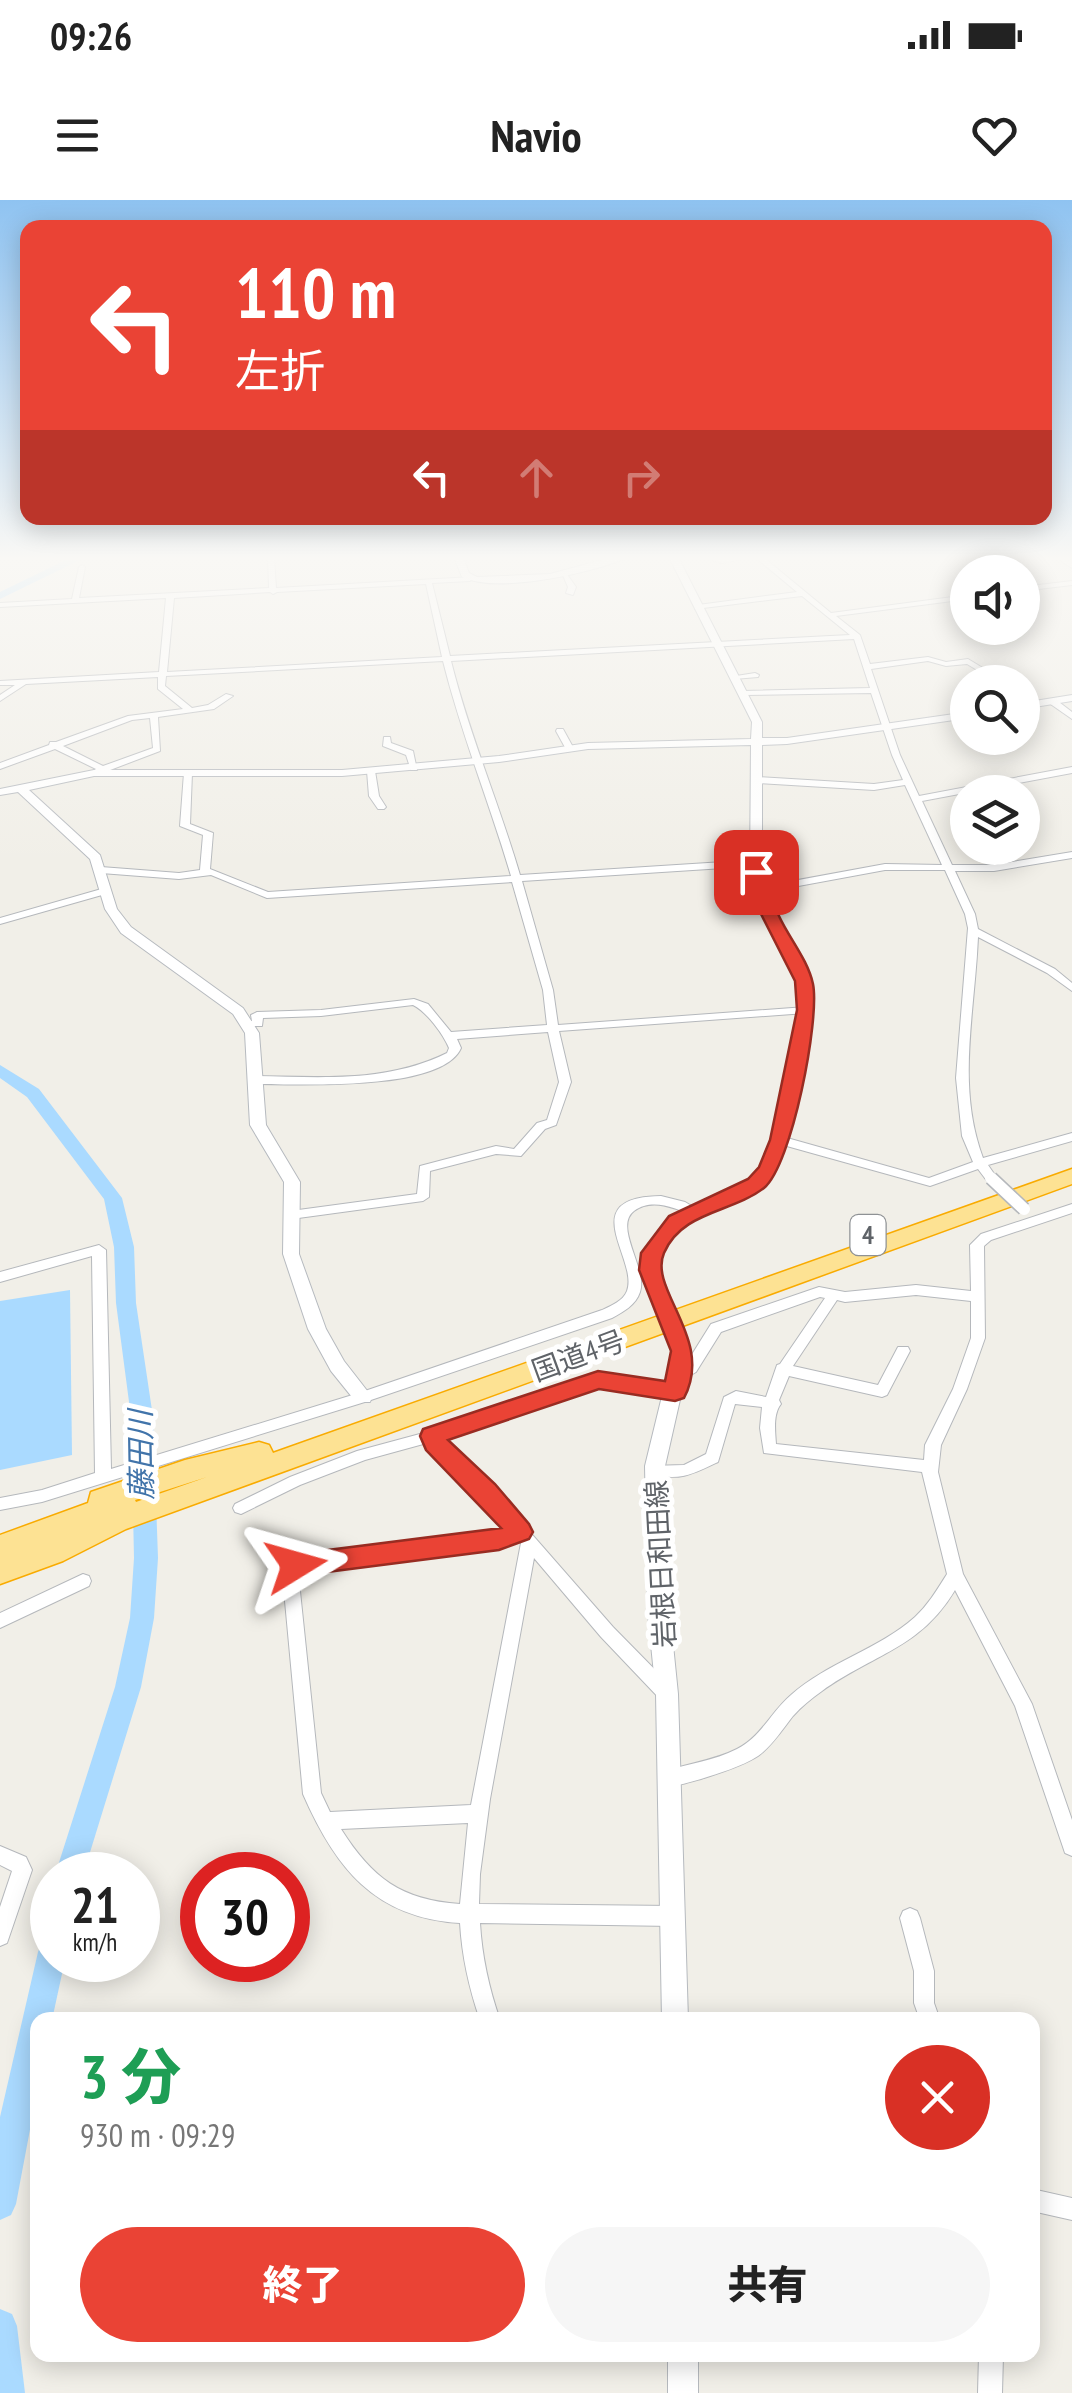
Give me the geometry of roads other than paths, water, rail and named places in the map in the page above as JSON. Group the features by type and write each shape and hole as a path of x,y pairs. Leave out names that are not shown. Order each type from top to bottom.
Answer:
{"highway":[{"name":"国道4号","path":"113,1501 256,1462 1072,1162"},
{"name":"国道4号","path":"667,1314 1072,1176"},
{"path":"0,1530 113,1501"},
{"path":"0,1548 113,1501"},
{"path":"0,1572 53,1552 113,1501"},
{"path":"0,1586 75,1556 113,1501"}],"street":[{"path":"163,659 162,690 190,711"},
{"path":"0,683 423,659"},
{"path":"291,1215 423,1196 424,1169 496,1150 517,1153 540,1126 552,1122 564,1094 548,990 517,878 445,659"},
{"name":"岩根日和田線","path":"675,2012 667,1694 659,1615 655,1470 682,1351 650,1270 652,1253 665,1232 694,1212 755,1184 768,1170 780,1140 806,1010 804,981 760,890 756,863 756,722 727,659"},
{"path":"864,659 907,782 952,870 974,931 962,1062 966,1116 976,1164 1036,1222"},
{"path":"867,667 919,659"},
{"path":"932,659 972,665"},
{"path":"734,677 756,676"},
{"path":"0,699 25,682"},
{"path":"15,690 33,690"},
{"path":"742,693 875,690"},
{"path":"0,766 23,761 53,744 131,718 211,707 229,696"},
{"path":"1040,702 1071,698"},
{"path":"1052,701 1072,716"},
{"path":"0,792 97,770 156,748 154,716"},
{"path":"53,744 97,770 371,771 477,762 570,748 758,743 950,717"},
{"path":"560,731 570,748"},
{"path":"387,739 390,749 410,753 414,768"},
{"path":"916,799 1072,770"},
{"path":"371,771 374,796 381,807"},
{"path":"188,773 185,826 208,832 205,872"},
{"path":"756,780 874,787 907,782"},
{"path":"19,788 88,848 126,930 238,1011 249,1024 255,1057 258,1125 292,1182 290,1254 317,1329 338,1366 362,1396"},
{"path":"760,890 885,867 952,870 1010,866 1072,855"},
{"path":"101,870 180,876 221,873 256,893 268,895 756,863"},
{"path":"0,921 105,891"},
{"path":"974,931 1051,970 1072,988"},
{"path":"249,1024 258,1024 257,1015 321,1013 414,1002 450,1036 454,1048 452,1055 394,1074 354,1080 254,1080"},
{"path":"450,1036 806,1010"},
{"path":"780,1140 930,1182 976,1164 1072,1137"},
{"path":"0,1504 113,1501 187,1480 362,1396 607,1314 626,1304 636,1286 621,1230 625,1212 633,1205 652,1200 672,1202 694,1212"},
{"path":"1072,1208 980,1240 976,1256 978,1338 934,1445 930,1467 956,1575 1023,1704 1072,1847"},
{"path":"0,1277 99,1250 113,1501"},
{"path":"240,1508 296,1480 362,1455 432,1436 598,1380 677,1384 694,1366 716,1328 811,1294 828,1291 845,1297 901,1290 977,1297"},
{"path":"834,1295 782,1369 768,1443 775,1452 930,1467"},
{"path":"782,1369 882,1391 903,1351"},
{"path":"655,1470 686,1471 713,1458 728,1401 736,1397 774,1404"},
{"path":"432,1436 435,1444 486,1491 626,1655 667,1694"},
{"path":"486,2012 476,1988 468,1913 478,1814 525,1538"},
{"path":"525,1538 300,1563 290,1569 312,1794 346,1854 408,1905 468,1913 673,1916"},
{"path":"670,1778 746,1754 810,1691 890,1648 914,1628 944,1598 956,1575"},
{"path":"0,1621 82,1581"},
{"path":"324,1821 478,1814"},
{"path":"0,1855 22,1870 0,1936"},
{"path":"910,1918 924,1970 927,2012"},
{"path":"1040,2202 1072,2209"},
{"path":"682,2362 683,2393"},
{"path":"990,2393 991,2362"}],"water":[{"path":"70,1290 72,1455 0,1470 0,1301"}],"waterway":[{"name":"藤田川","path":"0,1070 33,1093 113,1198 124,1247 126,1303 142,1417 146,1558 142,1618 128,1687 76,1852"},
{"name":"藤田川","path":"39,2012 45,1982"},
{"name":"藤田川","path":"0,2204 30,2051"},
{"name":"藤田川","path":"0,2326 8,2393"}]}
